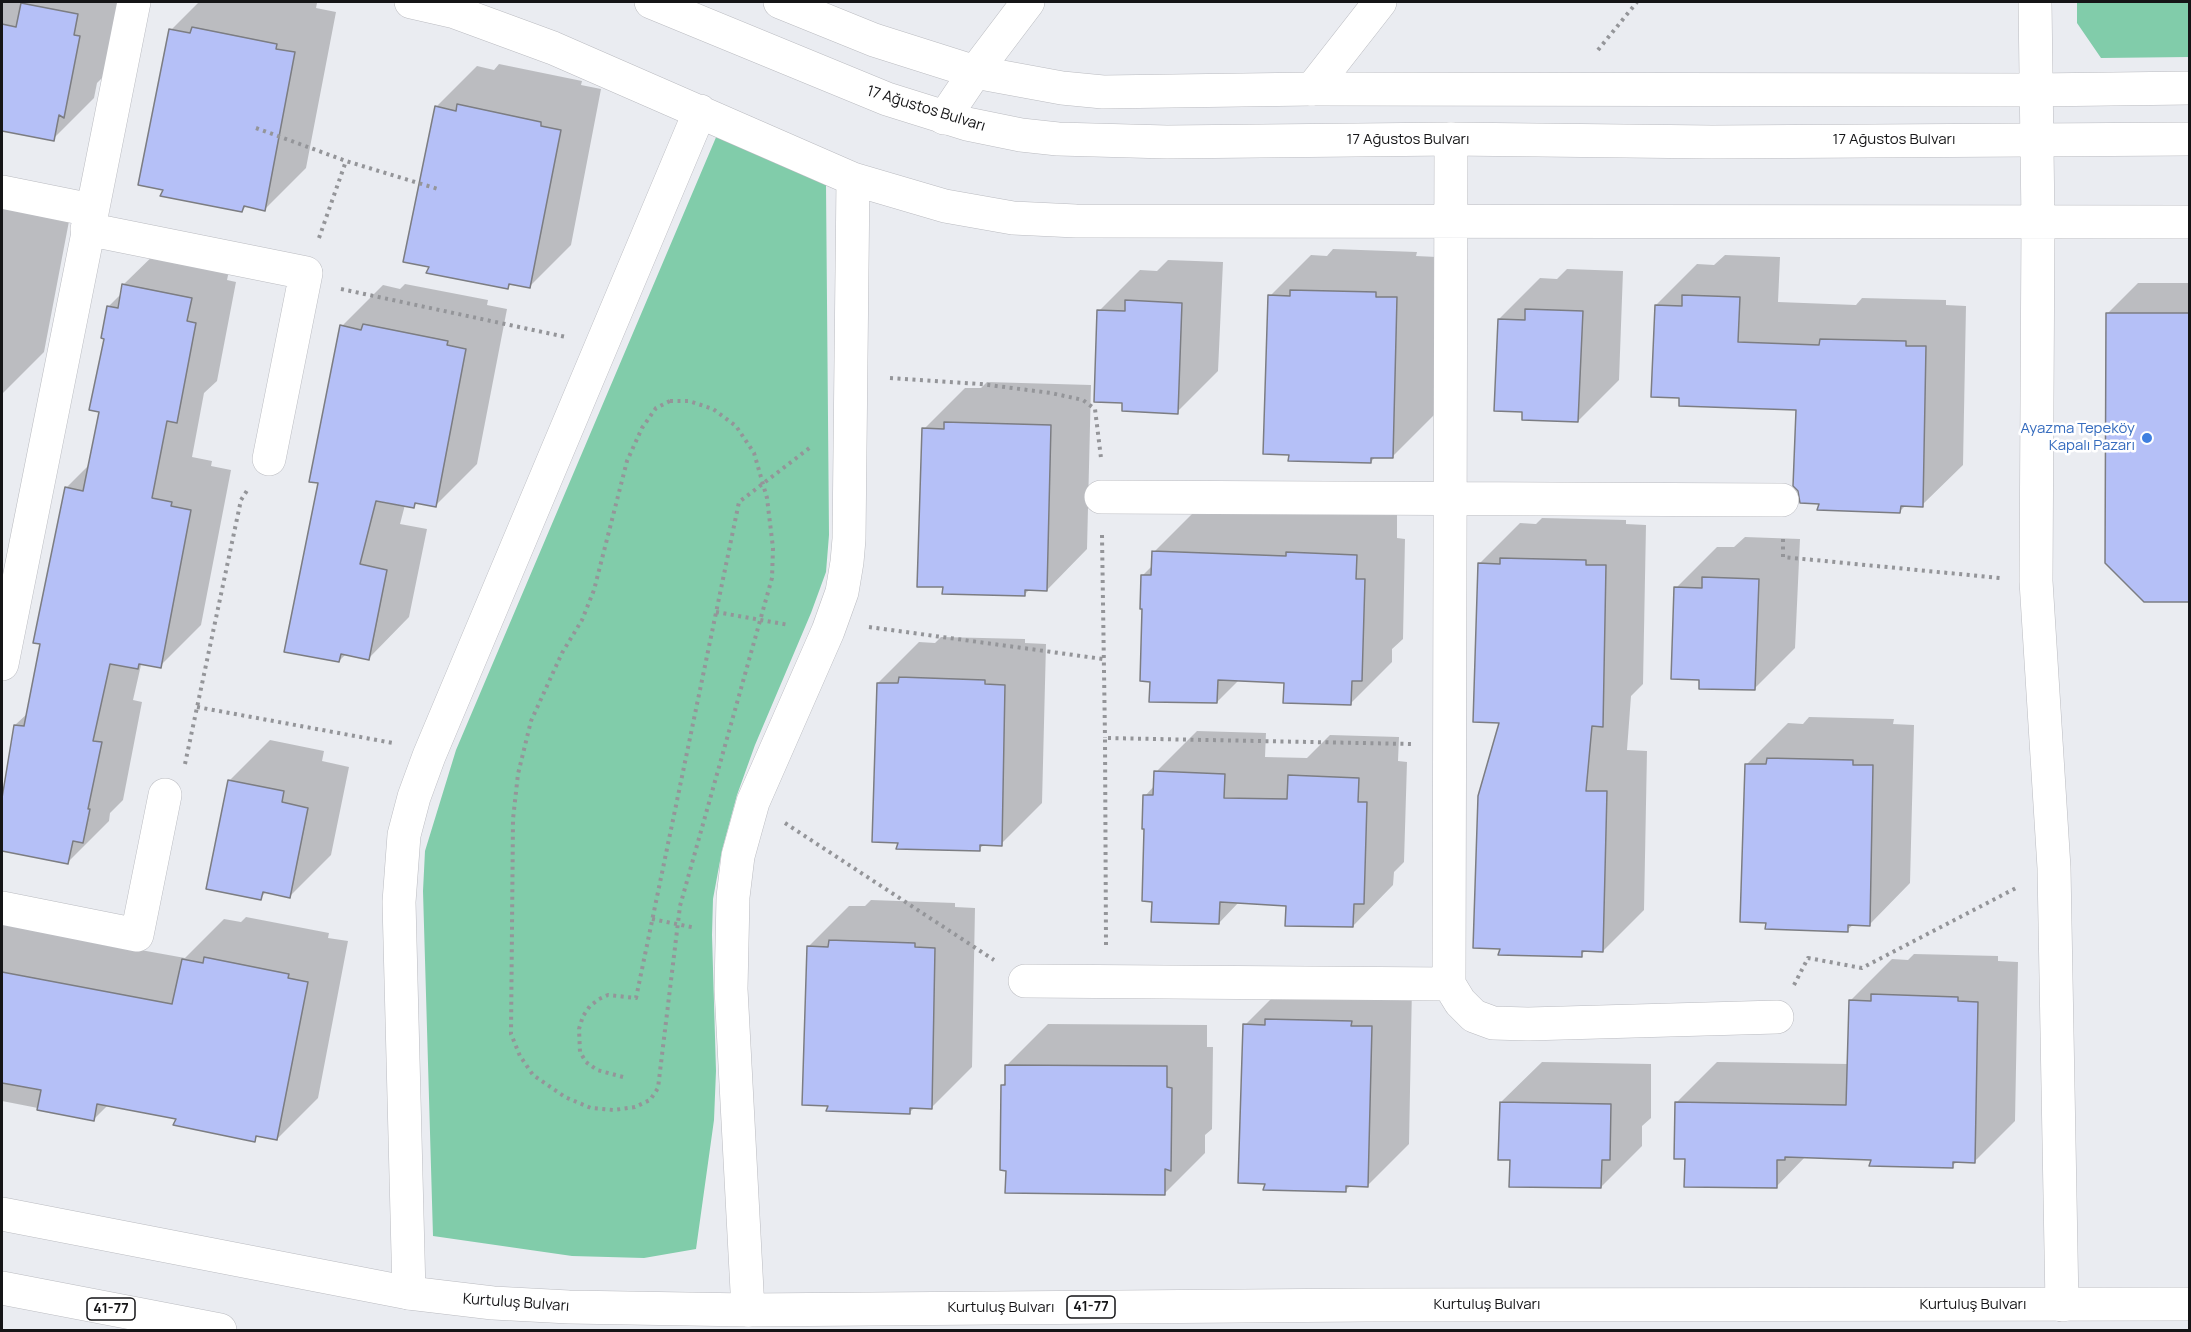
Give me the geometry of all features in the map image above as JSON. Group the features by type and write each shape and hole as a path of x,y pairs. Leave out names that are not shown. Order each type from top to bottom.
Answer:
{"main road":[{"path":"2,664 134,2"},
{"path":"411,2 454,12 499,27 700,111 853,179 945,206 1013,218 1076,221 2190,222"},
{"name":"17 Ağustos Bulvarı","path":"651,2 854,87 944,118 1021,135 1091,141 1167,142 1451,139 1712,142 2190,139"},
{"path":"780,2 874,40 975,72 1051,86 1103,92 1312,89 2035,90 2190,88"},
{"path":"944,118 975,72 1028,2"},
{"path":"1312,89 1380,2"},
{"path":"2035,2 2038,221 2036,581 2054,868 2062,1305"},
{"path":"409,1293 399,902 404,835 414,797 432,750 700,111"},
{"path":"1451,139 1449,984 1460,1002 1474,1016 1493,1023 1777,1017"},
{"path":"747,1310 731,989 733,897 738,856 753,802 830,626 842,591 849,539 853,179"},
{"path":"2,192 89,220 306,277 269,459"},
{"path":"1101,497 1782,500"},
{"path":"2,908 137,935 165,795"},
{"path":"1025,981 1449,984"},
{"name":"Kurtuluş Bulvarı","path":"2,1214 409,1293 493,1304 747,1310 1366,1305 2190,1304"},
{"name":"41-77","path":"2,1288 220,1330"}],"path":[{"path":"1597,53 1637,2"},
{"path":"256,128 346,161 438,189"},
{"path":"346,161 306,277 602,344"},
{"path":"851,376 918,378 1051,393 1083,400 1095,409 1100,445 1107,982"},
{"path":"670,401 690,401 713,409 736,426 754,453 763,484 773,548 772,578 680,906 658,1088 650,1100 635,1107 614,1110 591,1108 566,1097 533,1075 520,1056 512,1034 513,819 518,774 531,721 594,590 627,461 642,428 656,408 670,401"},
{"path":"623,1077 597,1070 586,1062 580,1052 579,1029 590,1006 599,999 608,995 636,998 739,502 850,415"},
{"path":"185,764 241,500"},
{"path":"1782,500 1783,557 2036,581"},
{"path":"716,612 760,620 830,626 1103,659"},
{"path":"197,707 432,750"},
{"path":"1105,738 1449,744"},
{"path":"753,802 1025,981"},
{"path":"1777,1017 1809,958 1862,968 2054,868"}],"green space":[{"path":"2077,2 2189,2 2189,57 2101,58 2077,23"},
{"path":"717,135 826,185 829,535 826,572 755,745 737,795 722,850 713,899 716,1071 714,1120 696,1249 644,1258 572,1256 433,1236 423,891 425,851 456,750"}],"building":[{"path":"21,3 78,14 74,35 80,36 64,118 59,115 54,141 2,131 2,24 16,27"},
{"path":"192,27 277,44 276,49 295,52 265,211 244,206 242,212 160,196 163,190 138,185 169,29 190,33"},
{"path":"457,104 541,122 541,126 561,130 530,288 509,284 508,289 426,273 429,267 403,262 435,106 456,111"},
{"path":"122,284 192,298 187,321 196,323 177,423 167,421 152,498 172,502 171,506 191,510 161,668 139,664 138,669 110,664 93,741 102,742 83,843 73,841 68,864 2,851 2,798 14,725 24,726 40,644 33,643 65,487 83,491 99,412 89,410 104,339 101,338 107,306 118,308"},
{"path":"1290,290 1376,292 1376,297 1397,297 1393,458 1371,458 1371,463 1288,461 1289,455 1263,454 1268,295 1290,296"},
{"path":"1682,295 1740,297 1738,342 1819,345 1820,339 1906,341 1906,346 1926,346 1923,507 1901,506 1900,513 1817,510 1819,504 1800,503 1798,491 1793,486 1796,410 1679,406 1679,398 1651,397 1655,305 1682,306"},
{"path":"1125,300 1182,303 1178,414 1122,411 1122,403 1094,402 1097,310 1125,311"},
{"path":"1525,309 1583,311 1578,422 1522,420 1522,412 1494,411 1498,319 1525,320"},
{"name":"Ayazma Tepeköy Kapalı Pazarı","path":"2106,313 2190,313 2190,602 2144,602 2105,563"},
{"path":"363,324 448,341 447,345 466,349 436,507 415,503 414,508 376,501 360,564 387,570 369,660 341,654 339,662 284,652 318,483 309,482 340,325 361,330"},
{"path":"944,422 1051,425 1047,591 1025,590 1025,596 942,594 943,587 917,587 922,428 944,429"},
{"path":"1152,551 1286,556 1286,552 1357,555 1356,579 1365,579 1362,681 1352,681 1351,705 1283,703 1284,683 1218,680 1217,703 1149,702 1150,682 1140,681 1142,609 1140,609 1141,575 1151,575"},
{"path":"1500,558 1586,560 1586,565 1606,565 1603,727 1592,726 1586,791 1607,791 1603,952 1582,951 1582,957 1498,955 1500,949 1473,948 1478,796 1499,723 1473,722 1478,563 1500,564"},
{"path":"1702,577 1759,579 1755,690 1699,689 1699,680 1671,679 1674,587 1702,588"},
{"path":"899,677 985,680 985,684 1005,685 1002,846 980,845 980,851 896,849 898,843 872,842 877,683 898,683"},
{"path":"1767,758 1853,760 1853,765 1873,765 1870,926 1848,925 1848,932 1765,929 1766,923 1740,922 1745,764 1766,764"},
{"path":"1154,771 1225,774 1224,798 1287,799 1288,775 1359,778 1358,802 1367,802 1364,904 1354,904 1353,927 1285,926 1286,906 1220,902 1219,924 1151,922 1152,902 1142,901 1144,829 1142,829 1143,795 1153,795"},
{"path":"228,780 284,791 282,802 308,808 290,898 263,892 261,900 206,889"},
{"path":"829,940 915,943 915,947 935,948 932,1109 910,1108 910,1114 826,1111 828,1106 802,1105 807,946 828,947"},
{"path":"204,957 289,974 288,978 308,982 277,1140 256,1136 255,1142 173,1125 176,1119 97,1104 94,1121 37,1110 41,1090 2,1083 2,972 172,1004 182,959 203,963"},
{"path":"1871,994 1958,997 1958,1001 1978,1002 1975,1163 1953,1162 1953,1168 1869,1166 1871,1160 1785,1157 1785,1160 1777,1160 1777,1188 1684,1187 1685,1159 1674,1159 1675,1102 1846,1105 1849,1000 1871,1001"},
{"path":"1265,1019 1352,1021 1351,1026 1372,1026 1368,1187 1346,1186 1346,1192 1263,1190 1265,1184 1238,1183 1243,1024 1265,1025"},
{"path":"1005,1065 1167,1066 1167,1087 1172,1088 1171,1171 1165,1169 1165,1195 1005,1193 1006,1171 1000,1170 1001,1085 1005,1085"},
{"path":"1500,1102 1611,1104 1610,1160 1602,1160 1601,1188 1509,1187 1510,1160 1498,1160"}],"place":[{"name":"Ayazma Tepeköy Kapalı Pazarı","path":"2147,438"}]}
